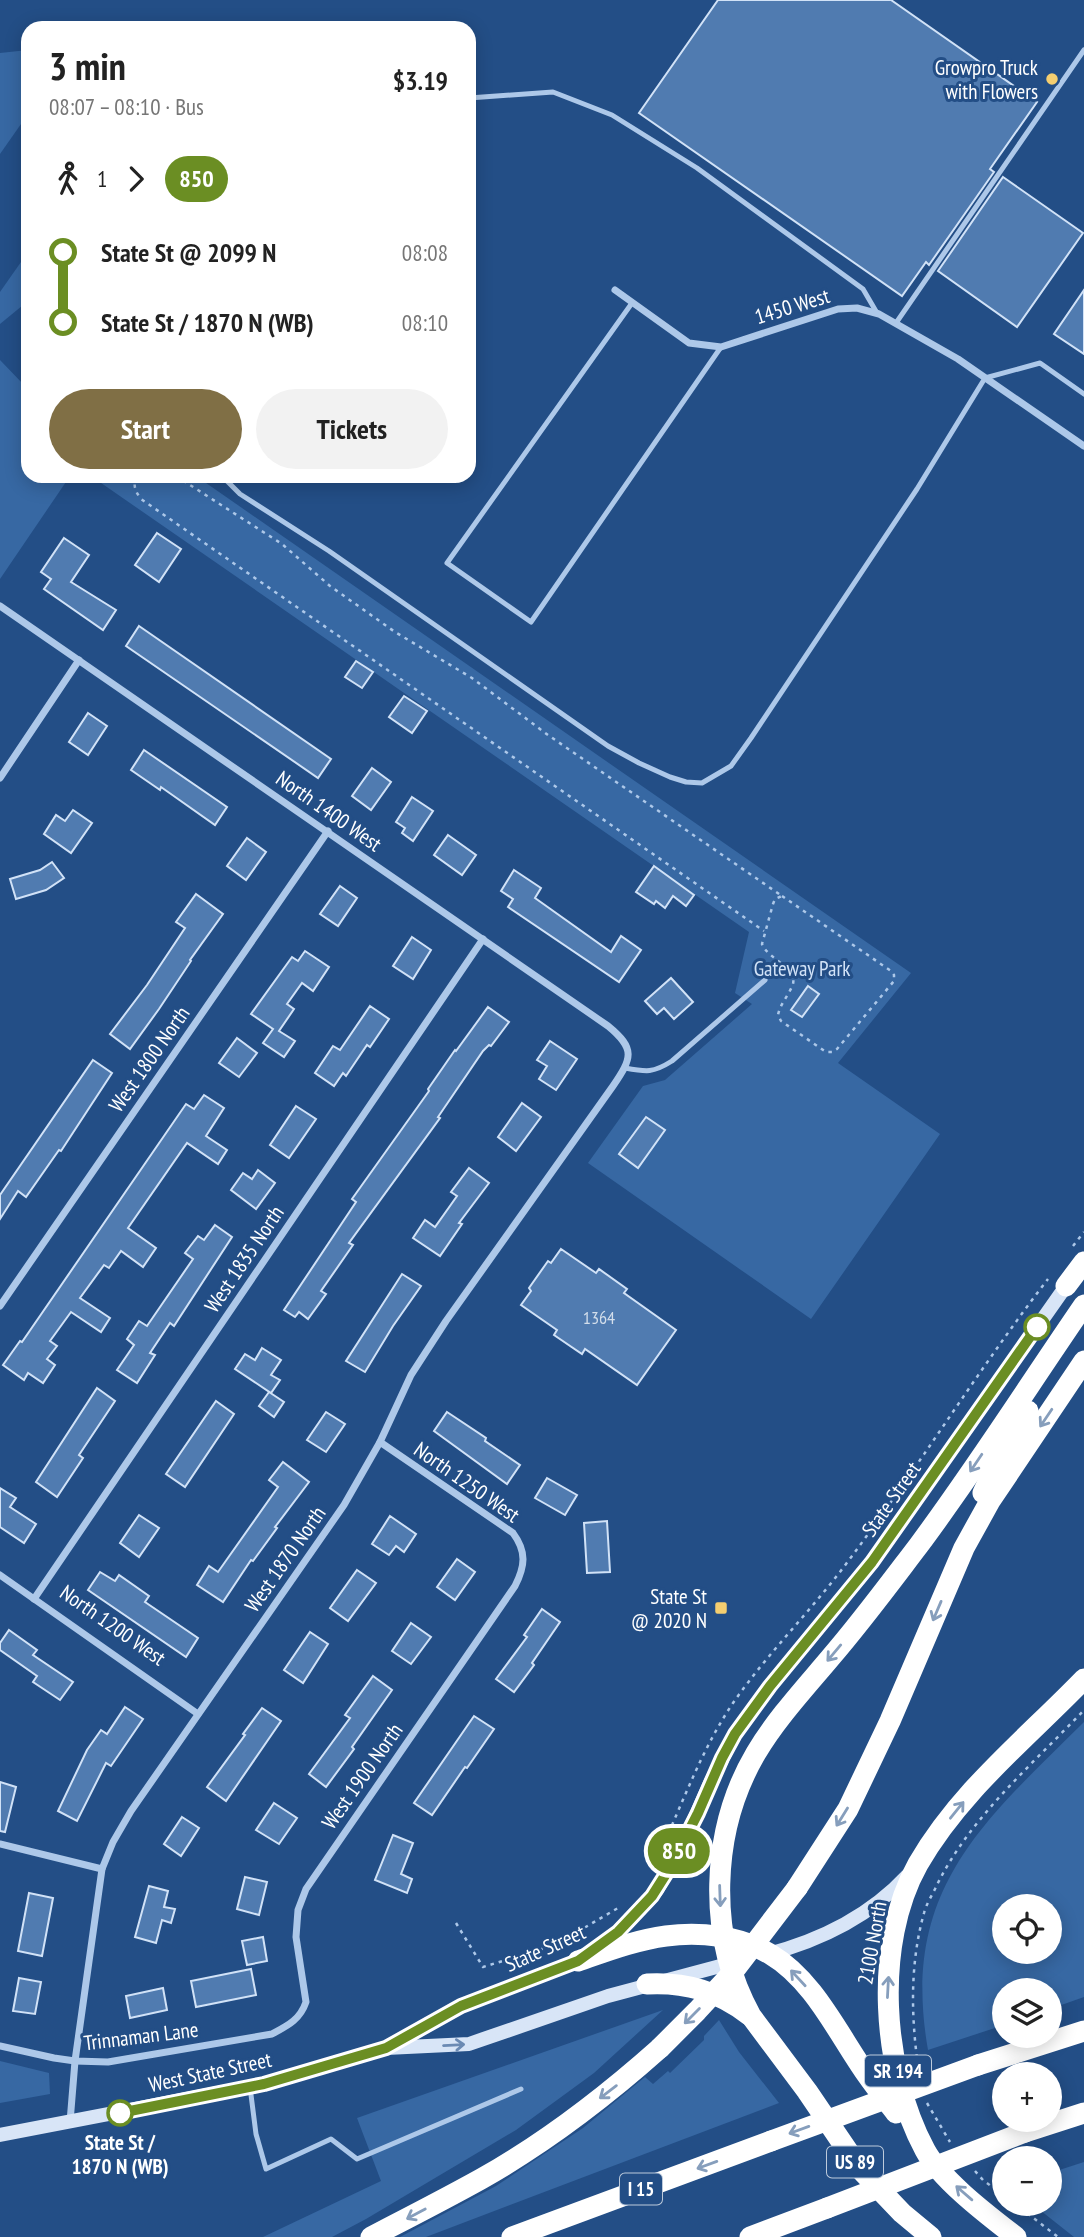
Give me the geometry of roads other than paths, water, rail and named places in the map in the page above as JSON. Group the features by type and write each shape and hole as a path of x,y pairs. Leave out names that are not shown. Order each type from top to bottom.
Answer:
{"highway":[{"path":"1059,1279 1076,1257"},
{"path":"964,1548 973,1514 1002,1454 1047,1379 1078,1314"},
{"path":"729,1963 720,1885 723,1848 738,1790 756,1753 791,1704 877,1600 930,1530 1078,1314"},
{"path":"371,2237 483,2178 552,2134 627,2077 660,2048 733,1972 797,1888 848,1809 890,1721 964,1548 990,1501 1084,1361"},
{"path":"988,1773 1084,1662"},
{"name":"2100 North","path":"1016,2237 953,2183 925,2151 912,2119 890,2033 887,1991 891,1952 899,1912 917,1866 940,1830 988,1773 1084,1679"},
{"path":"578,1961 668,1935 704,1934 724,1937 770,1954 803,1983 830,2018 866,2074 925,2151"},
{"name":"US 89","path":"729,1963 737,1989 751,2016 860,2169 902,2213 931,2237"},
{"path":"647,1984 695,1987 725,1998 751,2016"},
{"name":"I 15","path":"512,2237 978,2065 1084,2031"},
{"path":"750,2237 1025,2132 1084,2113"}],"main road":[{"name":"State Street","path":"386,2048 461,2006 578,1961 618,1932 657,1890 684,1842 735,1734 770,1686 872,1562 1059,1279 1084,1272"},
{"path":"386,2048 469,2044 647,1984 770,1954 817,1939 855,1920 889,1896 917,1866"},
{"name":"West State Street","path":"0,2135 250,2087 386,2048"}],"street":[{"name":"1450 West","path":"615,290 689,343 721,347 838,309 857,307 877,313 958,359 1084,446"},
{"name":"North 1400 West","path":"0,606 608,1026 624,1039 628,1053"},
{"path":"0,778 79,660"},
{"name":"West 1800 North","path":"0,1306 328,831"},
{"name":"West 1835 North","path":"34,1599 483,939"},
{"name":"West 1870 North","path":"70,2123 75,2061 102,1869 113,1842 131,1811 344,1505 380,1442 411,1375 625,1068 628,1053"},
{"name":"North 1250 West","path":"380,1442 513,1533 521,1544 524,1558"},
{"name":"West 1900 North","path":"286,2027 295,2022 306,2002 296,1937 298,1910 306,1889 515,1586 522,1572 524,1558"},
{"name":"North 1200 West","path":"0,1575 198,1714"},
{"path":"0,1844 102,1869"},
{"name":"Trinnaman Lane","path":"0,2046 75,2061 107,2062 272,2034 286,2027"}],"lane":[{"path":"896,323 1084,50"},
{"path":"476,98 553,92 612,115 697,168 863,289 877,313"},
{"path":"632,303 447,563 531,622 721,347"},
{"path":"229,483 240,494 329,551 608,746 670,778 702,783 730,766 751,738 917,489 985,377 1040,363 1084,394"},
{"path":"625,1068 647,1072 658,1070 672,1061 765,980"},
{"path":"250,2087 256,2134 266,2169 331,2139 357,2159 521,2089"}],"place":[{"name":"Growpro Truck with Flowers","path":"1052,79"},
{"name":"State St @ 2020 N","path":"721,1608"},
{"name":"State St / 1870 N (WB)","path":"120,2113"}],"park label":[{"name":"Gateway Park","path":"802,968"}]}
